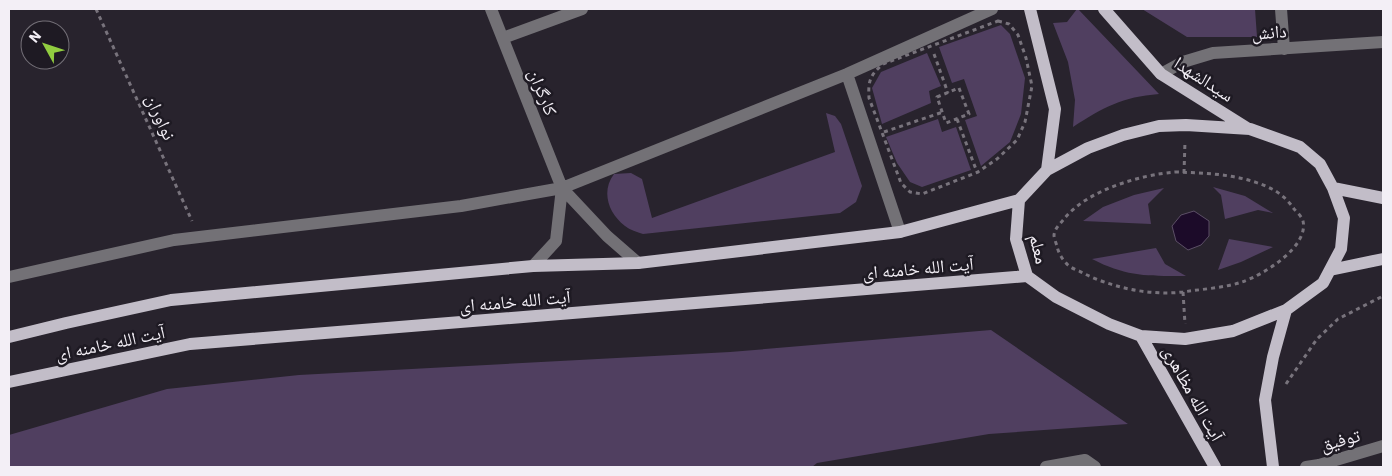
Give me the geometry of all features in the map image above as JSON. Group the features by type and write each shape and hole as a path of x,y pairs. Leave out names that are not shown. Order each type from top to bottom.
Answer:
{"main road":[{"path":"1030,9 1055,109 1047,170"},
{"name":"سیدالشهدا","path":"1104,9 1161,74 1250,129"},
{"name":"معلم","path":"1186,125 1250,129 1300,146 1320,164 1333,188 1344,218 1341,249 1323,283 1286,310 1233,331 1186,339 1142,336 1109,324 1056,297 1027,276 1016,239 1019,200 1047,170 1088,148 1123,135 1159,126 1186,125"},
{"path":"1333,188 1383,198"},
{"name":"آیت الله خامنه ای","path":"9,338 66,323 171,300 533,266 638,263 900,232 1019,200"},
{"path":"1330,270 1383,260"},
{"name":"آیت الله خامنه ای","path":"9,382 190,344 1027,276"},
{"path":"1273,467 1265,400 1273,357 1286,310"},
{"name":"آیت الله مظاهری","path":"1142,336 1215,467"}],"street":[{"name":"کارگران","path":"491,9 562,188"},
{"path":"503,38 582,9"},
{"path":"9,277 174,240 461,206 562,188 929,42 992,9"},
{"path":"1281,9 1284,49"},
{"name":"دانش","path":"1161,74 1182,62 1213,53 1383,42"},
{"path":"847,74 900,232"},
{"path":"562,188 607,236 638,263"},
{"path":"533,266 556,241 562,188"},
{"name":"توفیق","path":"1306,467 1320,465 1383,446"},
{"path":"1046,467 1086,460 1095,467"}],"path":[{"name":"نواوران","path":"96,9 200,237"},
{"path":"998,21 1009,24 1018,35 1026,58 1032,86 1025,122 1017,140 997,159 978,172 922,194 910,192 901,184 883,132 868,98 868,83 875,71 883,64 929,42 998,21"},
{"path":"929,42 948,93"},
{"path":"959,88 969,114 946,123 937,97 948,93 959,88"},
{"path":"883,132 942,112"},
{"path":"957,119 978,172"},
{"path":"1184,173 1186,125"},
{"path":"1204,172 1244,179 1272,189 1290,203 1303,220 1302,234 1292,250 1270,268 1243,282 1182,292 1134,290 1095,279 1066,264 1054,236 1057,227 1067,215 1081,204 1127,181 1155,174 1184,173 1204,172"},
{"path":"1182,292 1186,339"},
{"path":"1284,388 1317,339 1338,319 1383,296"}],"shaded area":[{"path":"1077,9 1159,94 1124,100 1094,114 1073,127 1075,100 1068,62 1053,23 1067,22"},
{"path":"1142,9 1255,9 1257,37 1187,37"},
{"path":"1001,25 1010,34 1025,78 1021,114 1010,142 981,166 965,120 977,116 964,79 952,83 939,47"},
{"path":"927,53 941,86 929,91 931,103 882,124 872,88 881,72"},
{"path":"826,113 835,116 841,124 862,186 856,202 840,213 643,234 631,230 619,221 608,202 608,187 614,174 631,173 642,179 652,218 835,152"},
{"path":"938,119 942,132 956,127 971,170 922,187 910,182 897,163 886,137"},
{"path":"1213,187 1245,196 1273,213 1258,210 1225,219 1221,195"},
{"path":"1164,188 1148,204 1151,224 1083,221 1103,207 1134,195"},
{"path":"1194,211 1209,221 1209,236 1201,245 1188,250 1176,241 1172,226 1181,215"},
{"path":"1229,239 1273,247 1218,270"},
{"path":"1156,248 1165,264 1186,276 1138,274 1116,269 1092,259"},
{"path":"991,330 1128,424 989,434 817,463 812,467 9,467 9,435 167,389 299,375 730,352"}]}
